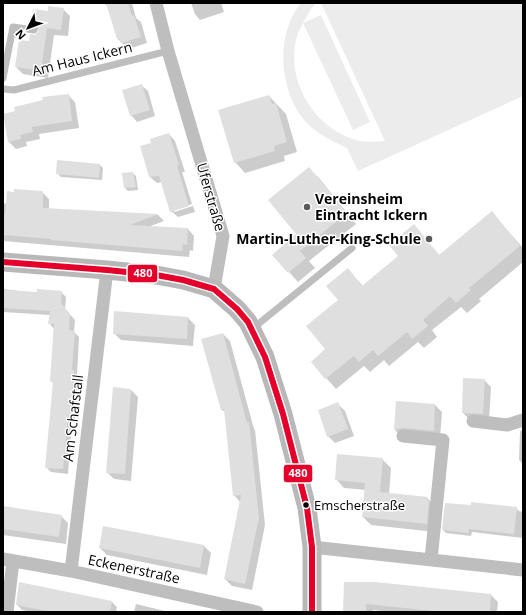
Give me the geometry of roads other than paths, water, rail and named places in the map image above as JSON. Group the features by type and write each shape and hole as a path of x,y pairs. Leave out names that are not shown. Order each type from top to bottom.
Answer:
{"main road":[{"path":"3,262 107,270 169,277 214,289 237,309 248,322 265,357 283,414 307,508 312,547 312,612"}],"street":[{"name":"Uferstraße","path":"156,3 168,51 223,236 214,289"},
{"name":"Am Schafstall","path":"71,571 107,270"},
{"path":"473,421 507,425 523,420"},
{"path":"403,436 443,440 432,560"},
{"path":"312,547 523,570"},
{"name":"Eckenerstraße","path":"8,560 71,571 257,612"},
{"path":"7,612 8,560"}],"lane":[{"path":"3,78 13,27 34,30"},
{"name":"Am Haus Ickern","path":"3,89 14,90 168,51"},
{"path":"251,329 352,248"}],"place":[{"name":"Vereinsheim Eintracht Ickern","path":"307,207"},
{"name":"Martin-Luther-King-Schule","path":"429,239"},
{"name":"Emscherstraße","path":"306,505"}]}
